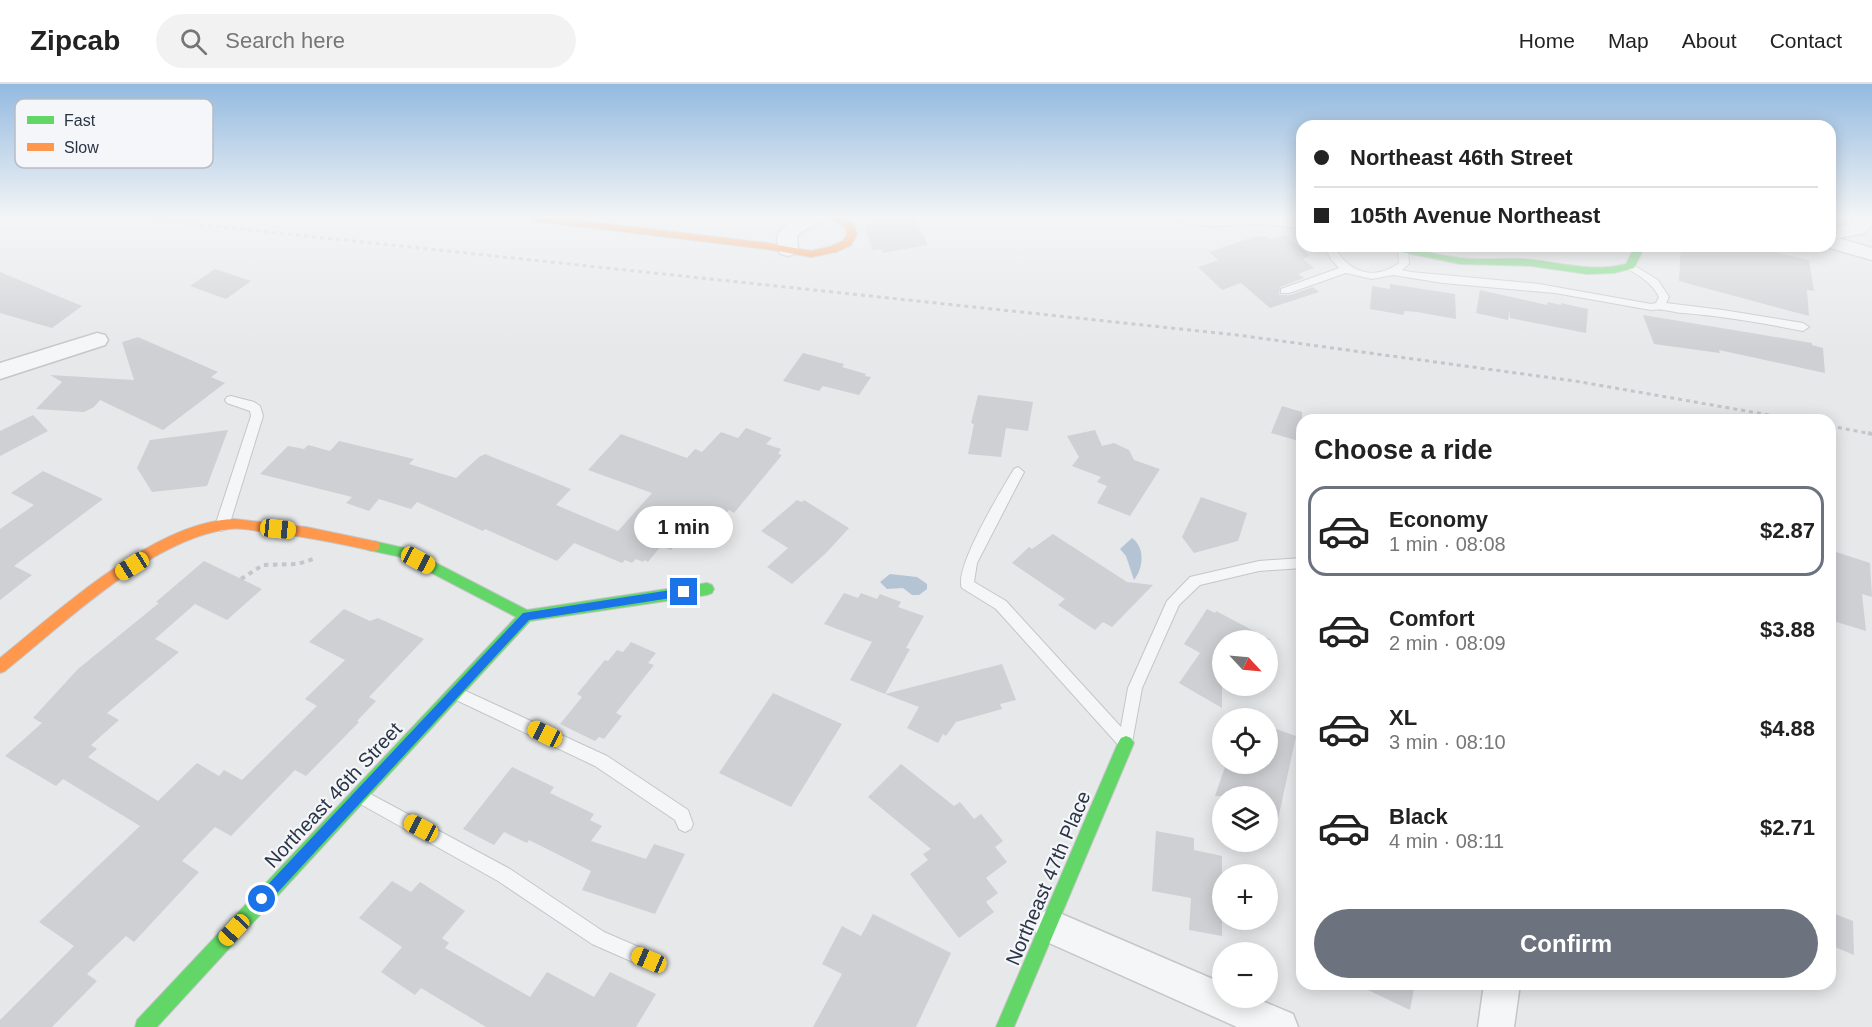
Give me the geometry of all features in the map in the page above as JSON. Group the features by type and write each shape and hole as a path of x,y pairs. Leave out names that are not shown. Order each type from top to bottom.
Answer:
{"street":[{"path":"1496,262 1531,263 1587,271 1614,270 1629,266 1632,262"},
{"path":"0,370 97,340"},
{"path":"0,667 118,574 164,546 197,530 231,524 315,532 404,553 526,616 707,589"},
{"name":"Northeast 46th Street","path":"144,1027 526,616"},
{"name":"Northeast 47th Place","path":"1005,1027 1050,926 1126,743"},
{"path":"1050,926 1280,1027"},
{"path":"1496,1027 1501,990"}],"lane":[{"path":"1338,262 1346,269 1380,276 1395,272 1463,283 1546,288 1651,307 1660,305 1677,309 1723,313 1803,327"},
{"path":"1395,272 1404,262"},
{"path":"1629,266 1650,277 1659,286 1664,297 1660,305"},
{"path":"1286,291 1346,269"},
{"path":"222,526 257,416 256,410 250,405 231,400"},
{"path":"1018,472 970,563 967,584 1002,605 1126,743"},
{"path":"1126,743 1135,688 1174,601 1195,582 1223,573 1259,566 1296,563"},
{"path":"455,692 601,761 682,815 686,824"},
{"path":"359,795 504,875 598,938 649,960"}],"path":[{"path":"557,262 1197,329 1444,360 1667,394 1768,414"},
{"path":"1836,427 1872,434"},
{"path":"241,579 257,566 269,563 298,565 307,562"}],"water":[{"path":"1132,538 1139,547 1142,559 1134,580 1126,556 1120,549"},
{"path":"890,574 917,577 927,584 927,589 919,595 912,595 903,588 887,589 880,582"}],"building":[{"path":"1212,262 1307,262 1314,268 1298,274 1304,278 1280,287 1279,295 1290,295 1313,287 1319,292 1270,308 1241,283 1222,290 1198,267"},
{"path":"1680,262 1809,262 1814,291 1807,290 1809,316 1679,281"},
{"path":"215,269 251,281 226,299 190,286"},
{"path":"0,272 82,306 52,328 0,313"},
{"path":"1390,284 1455,294 1456,319 1417,312 1404,311 1404,315 1370,309 1372,286 1390,289"},
{"path":"1480,290 1547,305 1548,302 1561,305 1561,303 1588,309 1586,333 1510,318 1510,310 1508,320 1476,313"},
{"path":"1643,315 1812,343 1812,345 1823,348 1825,373 1719,350 1720,353 1654,344"},
{"path":"138,337 218,372 211,377 225,383 163,430 100,400 94,407 84,412 36,409 62,382 50,375 134,380 122,342"},
{"path":"803,353 844,364 842,367 871,377 859,395 823,386 819,391 783,381"},
{"path":"978,395 1033,402 1028,431 1006,428 1001,457 968,454 974,424 971,423"},
{"path":"1282,406 1302,412 1302,414 1296,414 1296,440 1271,433"},
{"path":"33,415 48,431 0,456 0,431"},
{"path":"746,428 772,438 766,444 781,449 778,454 782,455 734,513 729,510 703,541 685,533 671,550 661,546 648,562 636,559 632,563 625,560 622,563 574,543 557,561 417,502 411,509 379,499 369,511 346,503 352,497 260,474 288,446 304,449 308,445 330,451 339,441 414,459 409,464 456,478 485,454 571,489 556,505 618,531 652,493 588,470 621,434 687,458 695,449 702,452 721,432 738,438"},
{"path":"228,430 207,486 152,492 137,468 150,440"},
{"path":"1095,430 1102,446 1114,443 1129,450 1134,460 1160,469 1130,516 1097,503 1107,486 1097,482 1101,477 1072,466 1079,457 1067,436"},
{"path":"43,471 103,499 14,566 32,575 0,600 0,529 34,505 11,493"},
{"path":"1201,497 1247,513 1238,541 1194,553 1182,537"},
{"path":"797,500 802,502 804,500 849,528 792,584 767,567 788,548 761,531"},
{"path":"1053,534 1127,582 1153,585 1112,627 1103,622 1095,630 1058,605 1065,599 1012,563 1029,547 1032,549"},
{"path":"1836,552 1870,563 1872,597 1862,594 1866,631 1836,622"},
{"path":"204,561 262,589 227,620 195,604 155,639 179,652 107,713 119,720 91,745 97,749 88,757 158,801 197,763 219,776 224,770 242,780 317,706 305,699 345,660 309,642 344,609 370,621 378,618 424,639 369,697 376,701 357,721 359,722 306,776 295,770 231,836 215,827 182,861 199,872 134,942 126,936 87,974 97,981 52,1027 0,1027 0,1020 74,946 39,922 140,826 63,779 56,786 5,756 42,723 33,718 78,669 159,603 156,602"},
{"path":"844,593 858,598 861,593 877,599 880,594 901,602 898,607 924,616 906,648 910,649 885,694 850,680 872,642 824,624"},
{"path":"1207,609 1215,613 1216,611 1252,630 1212,630 1212,696 1222,696 1222,708 1179,683 1200,653 1184,644"},
{"path":"631,642 656,653 648,663 654,665 616,713 622,716 604,739 599,737 595,741 560,724 582,697 577,694 605,660 608,661 617,650 623,652"},
{"path":"1002,664 1016,700 1000,704 1002,709 956,722 946,736 943,734 938,743 907,728 919,707 885,694"},
{"path":"773,693 842,724 791,807 719,773"},
{"path":"1278,730 1296,736 1278,819 1278,786 1218,786 1223,774 1278,774"},
{"path":"901,764 954,806 960,802 974,819 981,814 1003,841 995,847 1007,862 986,878 998,893 986,902 994,912 959,938 910,874 928,860 923,854 931,849 868,797"},
{"path":"512,767 554,787 550,793 594,814 590,820 602,826 591,841 646,859 654,844 685,854 655,914 582,890 591,871 529,840 527,843 504,832 494,845 463,829"},
{"path":"1156,831 1194,838 1194,850 1222,856 1222,864 1212,864 1212,930 1222,930 1222,936 1189,930 1191,898 1152,891"},
{"path":"392,881 411,892 420,882 465,911 442,938 449,943 445,948 530,997 547,972 594,997 610,972 656,994 636,1027 486,1027 421,988 415,995 381,972 402,947 359,918"},
{"path":"873,914 951,953 916,1027 813,1027 842,974 822,964 842,926 861,936"},
{"path":"1836,914 1853,921 1854,955 1836,948"},
{"path":"1368,990 1414,990 1410,1010"}],"traffic: fast":[{"path":"1496,262 1531,263 1587,271 1614,270 1630,266 1632,262"},
{"path":"373,546 404,553 526,616 707,589"},
{"path":"144,1027 526,616"},
{"path":"1005,1027 1126,743"}],"traffic: slow":[{"path":"0,667 108,581 170,543 200,531 229,524 243,524 292,530 373,546"}],"route":[{"path":"262,899 526,616 684,592"}]}
